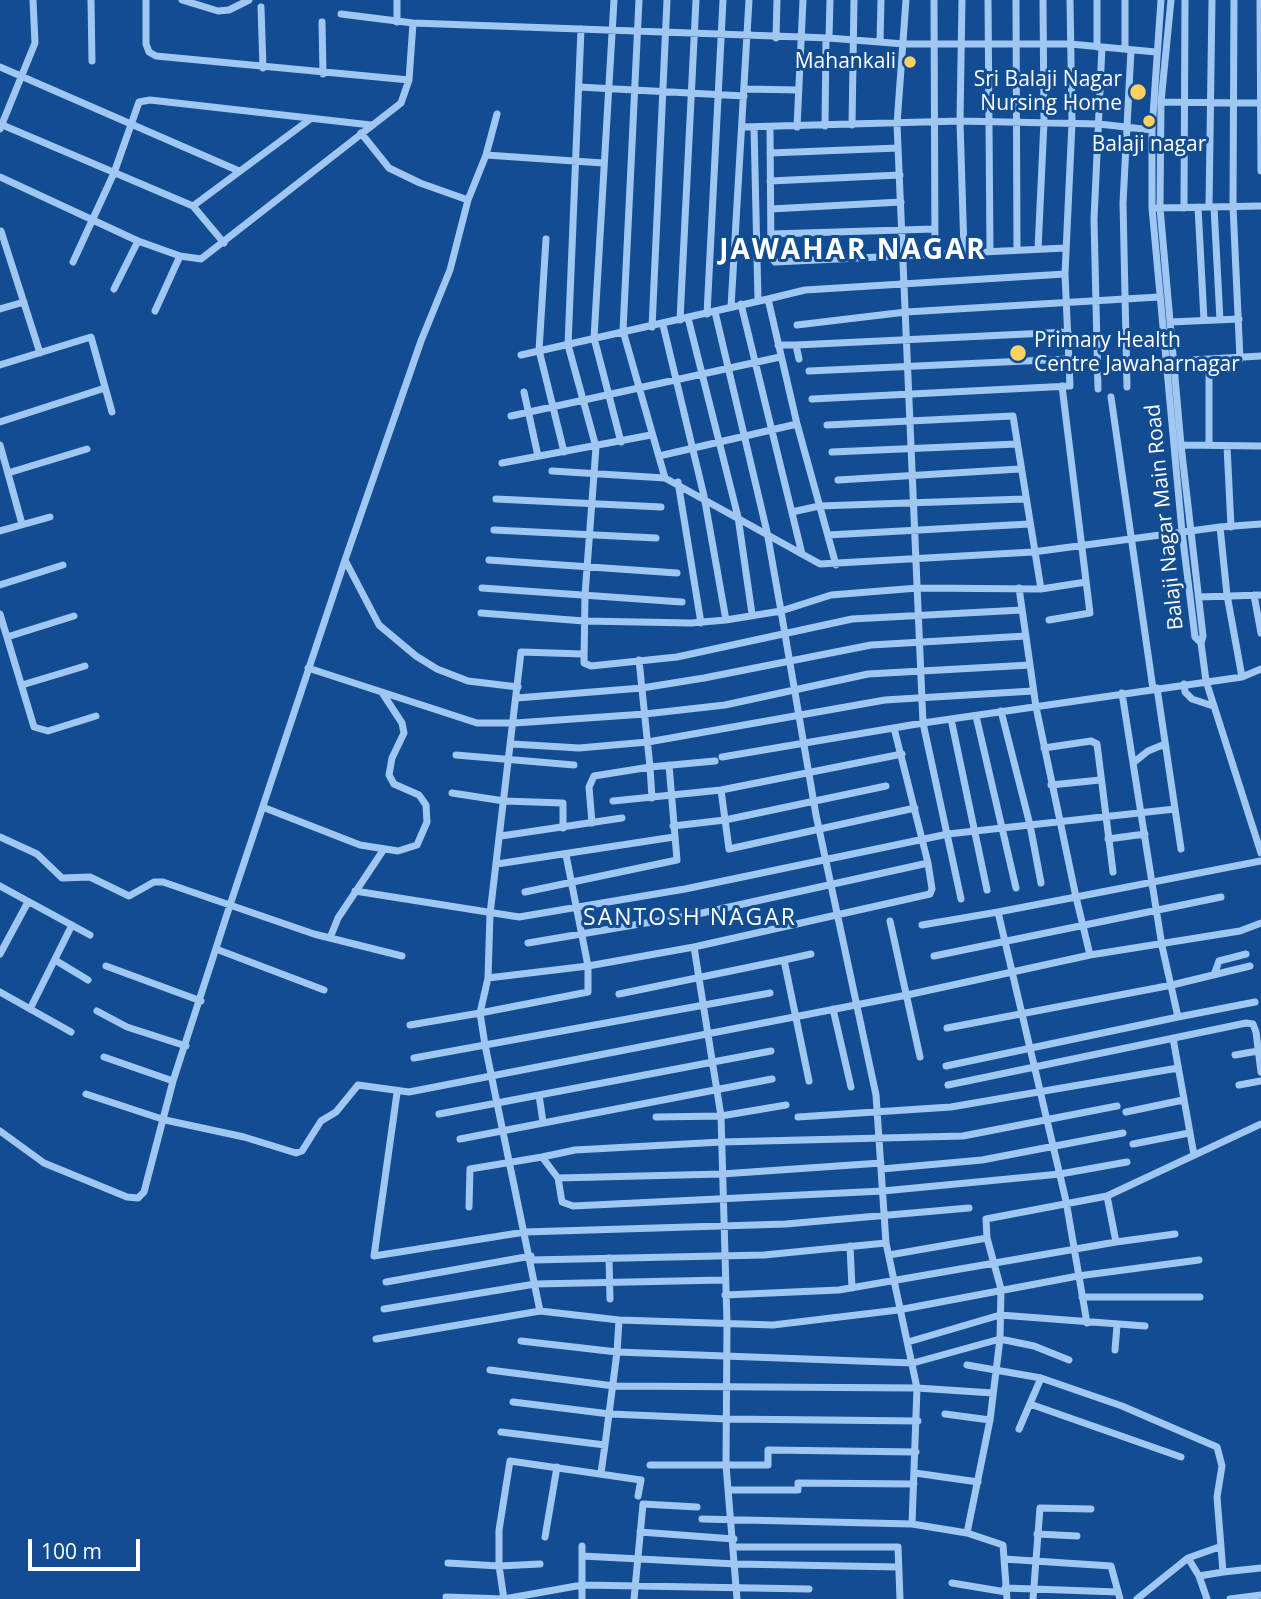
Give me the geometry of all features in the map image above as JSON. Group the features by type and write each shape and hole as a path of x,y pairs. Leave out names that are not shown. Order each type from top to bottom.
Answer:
{"street":[{"path":"33,0 35,43 1,126 193,206 224,243"},
{"path":"91,0 92,61"},
{"path":"146,0 146,44 153,56 409,80"},
{"path":"182,0 218,11 229,10 249,0"},
{"path":"397,0 397,22"},
{"path":"614,0 594,338 621,442"},
{"path":"639,0 623,331 665,478"},
{"path":"652,327 667,0"},
{"path":"696,0 684,319 701,374 737,517 752,614"},
{"path":"723,0 717,94 711,313 745,435 767,531 825,857 878,1112 886,1243 898,1310 908,1342 917,1388 918,1420 912,1524"},
{"path":"731,307 749,0"},
{"path":"776,38 777,0"},
{"path":"797,127 803,0"},
{"path":"825,126 830,0"},
{"path":"852,125 854,0"},
{"path":"880,42 881,0"},
{"path":"906,0 897,124 923,723 961,899"},
{"path":"934,0 935,254"},
{"path":"962,0 960,121 964,251"},
{"path":"988,0 990,250"},
{"path":"1016,0 1017,249"},
{"path":"1038,249 1044,122 1043,0"},
{"path":"812,399 1070,386 1065,274 1072,123 1070,0"},
{"path":"1097,0 1100,47 1099,124 1094,219 1098,389"},
{"path":"1125,0 1125,49"},
{"name":"Balaji Nagar Main Road","path":"1161,0 1152,130 1159,297 1182,532 1195,638 1201,643 1206,681 1213,706 1261,853"},
{"path":"1171,0 1161,102 1156,208 1199,597 1203,636 1201,643"},
{"path":"1184,208 1185,0"},
{"path":"1212,0 1211,207 1220,320"},
{"path":"1234,0 1233,206 1240,359"},
{"path":"1261,0 1261,171"},
{"path":"261,7 262,68"},
{"path":"341,14 412,23 827,38 904,44 1070,44 1156,52"},
{"path":"322,22 323,74"},
{"path":"0,177 138,240 180,256 201,259 401,103 409,80 412,23"},
{"path":"581,29 568,345 596,447 584,595 584,663 591,666 677,657 852,619 1022,610"},
{"path":"1125,49 1131,50 1126,127 1123,300 1127,387"},
{"path":"0,67 239,171"},
{"path":"579,87 717,94 799,90"},
{"path":"73,262 114,173 139,102 144,100 370,125"},
{"path":"1161,102 1260,103"},
{"path":"0,1131 44,1163 133,1198 144,1192 165,1120 173,1081 201,1002 230,905 265,808 345,560 421,341 450,270 468,200 486,155 497,114"},
{"path":"193,206 310,120"},
{"path":"742,127 989,121 1099,124 1152,130"},
{"path":"754,127 758,301"},
{"path":"770,128 771,257 778,263 964,251 1066,248"},
{"path":"362,133 389,168 420,183 468,200"},
{"path":"769,153 898,148"},
{"path":"486,155 603,163"},
{"path":"770,181 900,175"},
{"path":"771,209 901,202"},
{"path":"1156,208 1261,206"},
{"path":"1198,207 1204,320"},
{"path":"771,234 934,229"},
{"path":"1,231 4,254 24,302 40,353"},
{"path":"546,239 539,350 555,405 564,452"},
{"path":"114,289 138,240"},
{"path":"155,312 180,256"},
{"path":"521,355 623,331 663,325 805,290 1065,274"},
{"path":"797,325 906,312 1159,297"},
{"path":"768,299 780,357 835,565"},
{"path":"0,309 24,302"},
{"path":"741,304 802,554"},
{"path":"1170,322 1238,319"},
{"path":"663,325 704,496 726,620"},
{"path":"778,345 1068,331"},
{"path":"0,365 90,337 112,412"},
{"path":"796,345 799,359"},
{"path":"1174,361 1261,356"},
{"path":"511,416 780,357"},
{"path":"809,371 1069,359"},
{"path":"1209,360 1209,445"},
{"path":"1049,620 1090,613 1062,386"},
{"path":"0,422 105,388"},
{"path":"524,392 538,456"},
{"path":"1111,397 1181,849"},
{"path":"827,425 1013,416 1041,589"},
{"path":"659,456 797,424"},
{"path":"502,463 651,435"},
{"path":"832,452 1017,444"},
{"path":"0,445 22,524"},
{"path":"1181,445 1261,446"},
{"path":"1227,446 1231,527"},
{"path":"9,473 87,449"},
{"path":"838,480 1020,469"},
{"path":"552,471 665,478 678,482 820,564 1033,552 1261,524"},
{"path":"678,482 701,623"},
{"path":"496,499 661,507"},
{"path":"792,512 819,506 1025,499"},
{"path":"0,531 50,517"},
{"path":"828,535 1029,524"},
{"path":"1220,527 1227,595 1242,677"},
{"path":"494,530 656,538"},
{"path":"345,560 379,625 416,656 437,669 468,681 518,687"},
{"path":"489,560 677,573"},
{"path":"0,585 63,565"},
{"path":"481,613 584,621 701,623 781,611 831,595 918,588 1041,589 1086,582"},
{"path":"482,588 682,602"},
{"path":"1019,588 1035,707 1090,955"},
{"path":"1199,597 1258,595 1261,633"},
{"path":"0,614 38,730 48,731 96,716"},
{"path":"7,637 75,616"},
{"path":"517,698 642,688 792,663 871,645 1026,636"},
{"path":"541,1311 500,1129 480,1013 488,978 490,915 522,652 583,654"},
{"path":"639,660 652,798"},
{"path":"308,668 477,723 515,723 645,714 725,705 868,674 1030,665"},
{"path":"22,685 85,666"},
{"path":"592,823 590,779 894,727 1242,677 1261,668"},
{"path":"1184,684 1185,692 1192,699 1213,706"},
{"path":"512,744 579,748 648,742 885,700 1033,691"},
{"path":"1122,693 1162,946 1178,1017"},
{"path":"265,808 360,845 398,850 417,845 427,822 423,798 394,784 389,775 392,758 404,733 402,723 382,694"},
{"path":"1002,711 1041,883"},
{"path":"976,716 1016,888"},
{"path":"951,719 986,890"},
{"path":"488,978 588,966 694,947 930,894 932,889 928,863 894,727"},
{"path":"1044,748 1095,741 1113,872"},
{"path":"1133,764 1148,751 1165,744"},
{"path":"612,801 721,790 902,754"},
{"path":"456,755 510,762 574,765"},
{"path":"525,892 677,860 669,765"},
{"path":"1051,785 1100,780"},
{"path":"673,826 725,820 814,799 886,786"},
{"path":"721,790 729,849 915,808"},
{"path":"452,793 505,801 563,803 563,828"},
{"path":"355,891 490,915 519,917 685,889 825,857 948,834 1002,827 1059,824 1175,809"},
{"path":"1250,819 1261,816"},
{"path":"500,836 622,818"},
{"path":"1108,839 1145,834"},
{"path":"0,837 37,853 62,878 90,877 130,896 154,883 163,882 330,938 402,956"},
{"path":"497,864 674,837"},
{"path":"330,938 355,891 384,849"},
{"path":"410,1025 588,992 588,966 566,855"},
{"path":"922,925 1261,861"},
{"path":"528,943 582,936 928,863"},
{"path":"0,886 90,935"},
{"path":"934,956 1221,897"},
{"path":"0,954 28,902"},
{"path":"998,912 1066,1201 1087,1323"},
{"path":"890,921 920,1056"},
{"path":"86,1094 165,1120 296,1153 302,1151 321,1121 335,1112 358,1085 366,1084 397,1093 906,995 1090,955 1162,946 1240,931 1261,923"},
{"path":"30,1009 72,925"},
{"path":"694,947 705,1006 722,1142 722,1225 727,1323 726,1465 735,1543 737,1599"},
{"path":"216,949 324,990"},
{"path":"619,994 811,954"},
{"path":"1214,975 1219,961 1246,954"},
{"path":"55,960 88,980"},
{"path":"784,960 809,1081"},
{"path":"106,966 201,1002"},
{"path":"947,1028 1172,985 1250,966"},
{"path":"0,992 71,1032"},
{"path":"414,1058 770,993"},
{"path":"946,1066 1255,1002"},
{"path":"833,1009 851,1087"},
{"path":"97,1012 127,1027 186,1046"},
{"path":"948,1084 1253,1024 1261,1072"},
{"path":"1173,1038 1194,1155"},
{"path":"439,1114 771,1051"},
{"path":"1235,1055 1258,1051"},
{"path":"104,1057 173,1081"},
{"path":"798,1117 951,1107 1178,1068"},
{"path":"460,1139 500,1129 772,1079"},
{"path":"1239,1085 1261,1081"},
{"path":"397,1093 374,1256 525,1232 722,1225 885,1216 969,1208"},
{"path":"539,1095 543,1122"},
{"path":"1126,1112 1183,1100"},
{"path":"656,1117 720,1116 786,1105"},
{"path":"469,1207 470,1169 575,1150 722,1142 880,1141 963,1136 1116,1106"},
{"path":"967,1533 990,1420 1000,1339 1001,1289 987,1237 985,1222 989,1216 1107,1196 1261,1124"},
{"path":"558,1178 722,1174 982,1160 1123,1133"},
{"path":"1133,1144 1189,1133"},
{"path":"542,1157 558,1178 559,1196 566,1206 883,1191 1059,1174 1127,1162"},
{"path":"1107,1196 1116,1242"},
{"path":"725,1295 818,1293 893,1283 994,1263 1175,1234"},
{"path":"888,1255 987,1237"},
{"path":"386,1282 531,1258 724,1256 886,1243"},
{"path":"850,1246 852,1288"},
{"path":"609,1258 610,1299"},
{"path":"376,1339 541,1311 619,1320 773,1325 898,1310 1078,1276 1199,1260"},
{"path":"384,1309 535,1284 724,1280"},
{"path":"1082,1297 1200,1297"},
{"path":"908,1342 1000,1315 1145,1326"},
{"path":"601,1473 614,1386 619,1320"},
{"path":"1115,1350 1117,1325"},
{"path":"521,1342 617,1352 913,1363 1000,1339 1034,1346 1069,1360"},
{"path":"967,1365 1041,1378 1122,1406 1217,1447 1222,1466 1217,1497 1223,1572"},
{"path":"490,1370 614,1386 917,1388 993,1393"},
{"path":"1019,1429 1041,1378"},
{"path":"513,1402 610,1414 727,1419 918,1420"},
{"path":"1030,1404 1181,1457"},
{"path":"944,1414 990,1420"},
{"path":"501,1432 605,1444"},
{"path":"650,1465 768,1465 768,1450 916,1452"},
{"path":"504,1599 499,1566 499,1530 510,1461 641,1480 638,1496"},
{"path":"545,1537 556,1467"},
{"path":"915,1474 978,1482"},
{"path":"729,1490 798,1490 799,1483 914,1484"},
{"path":"634,1599 643,1504 697,1507"},
{"path":"1033,1599 1038,1512 1044,1506 1091,1509"},
{"path":"702,1519 852,1520 912,1524 967,1533 1003,1545 1006,1593"},
{"path":"640,1532 735,1543 898,1547 900,1599"},
{"path":"1037,1534 1077,1536"},
{"path":"582,1546 582,1599"},
{"path":"1137,1599 1188,1558 1219,1547"},
{"path":"582,1556 638,1561 898,1567"},
{"path":"1188,1558 1199,1576 1207,1599"},
{"path":"952,1583 1006,1593 1034,1588 1119,1596 1111,1566 1004,1559"},
{"path":"448,1563 499,1566 540,1564"},
{"path":"1199,1576 1261,1568"},
{"path":"446,1597 504,1599 582,1585 809,1589"},
{"path":"1230,1599 1261,1595"}],"place":[{"name":"Mahankali","path":"910,62"},
{"name":"Sri Balaji Nagar Nursing Home","path":"1138,92"},
{"name":"Balaji nagar","path":"1149,121"},
{"name":"Primary Health Centre Jawaharnagar","path":"1018,353"}],"district":[{"name":"JAWAHAR NAGAR","path":"853,251"},
{"name":"SANTOSH NAGAR","path":"690,918"}]}
